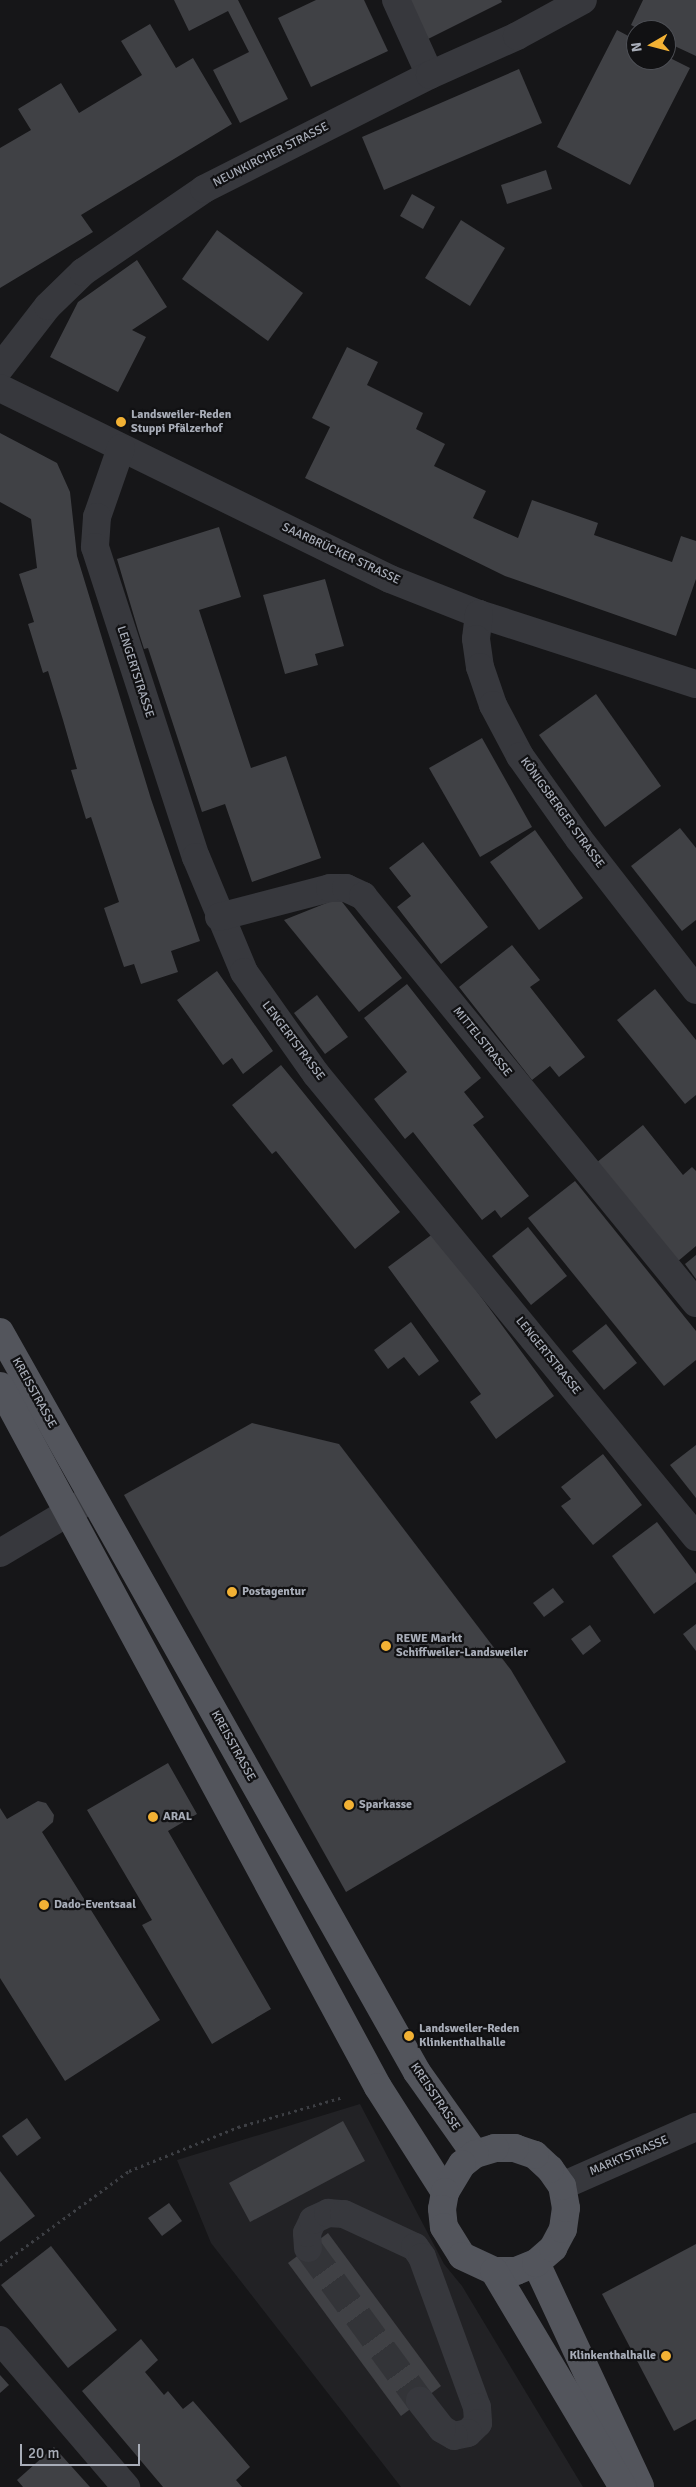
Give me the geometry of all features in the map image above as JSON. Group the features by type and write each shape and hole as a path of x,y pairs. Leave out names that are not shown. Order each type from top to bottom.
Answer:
{"main road":[{"name":"KREISSTRASSE","path":"0,1332 417,2072 475,2154"},
{"path":"0,1386 378,2087 444,2192"},
{"path":"501,2148 515,2148 535,2155 550,2169 562,2186 566,2208 563,2229 553,2248 536,2263 516,2271 494,2271 462,2256 451,2243 442,2209 444,2192 451,2177 475,2154 501,2148"},
{"path":"536,2263 641,2487"},
{"path":"494,2271 623,2487"}],"street":[{"path":"396,0 430,75"},
{"name":"NEUNKIRCHER STRASSE","path":"0,368 48,306 83,272 133,235 204,189 430,75 517,36 583,0"},
{"name":"SAARBRÜCKER STRASSE","path":"0,388 390,579 479,614 696,684"},
{"name":"LENGERTSTRASSE","path":"121,448 97,517 95,547 219,917 244,972 316,1074 696,1537"},
{"name":"KÖNIGSBERGER STRASSE","path":"479,614 476,639 480,667 493,705 520,756 579,839 696,990"},
{"name":"MITTELSTRASSE","path":"219,917 330,888 346,888 363,896 696,1303"},
{"path":"0,1553 93,1498"},
{"name":"MARKTSTRASSE","path":"562,2186 696,2127"},
{"path":"308,2248 307,2233 313,2220 328,2213 344,2214 415,2246 422,2258 477,2407 478,2423 468,2433 454,2436 442,2428 420,2401"},
{"path":"422,2258 451,2243"},
{"path":"0,2340 126,2487"}],"path":[{"path":"0,2265 129,2171 238,2127 378,2087"}],"shaded area":[{"path":"360,2104 444,2264 462,2286 583,2487 401,2487 211,2243 177,2160"}],"building":[{"path":"174,0 238,0 288,99 240,123 213,70 249,52 228,11 189,31"},
{"path":"316,0 364,0 388,51 311,87 278,18"},
{"path":"408,0 501,0 502,2 428,39"},
{"path":"643,0 696,0 696,56 676,47 676,20 633,20"},
{"path":"150,24 176,68 193,58 232,124 81,215 93,232 0,288 0,148 31,130 18,109 61,83 79,113 142,75 121,41"},
{"path":"617,30 626,35 626,70 676,70 676,61 690,68 630,185 557,147"},
{"path":"519,69 542,123 384,190 362,137"},
{"path":"546,170 552,189 507,204 501,185"},
{"path":"412,194 435,207 423,229 400,216"},
{"path":"461,220 505,248 470,306 425,278"},
{"path":"217,230 303,293 268,341 182,279"},
{"path":"137,260 167,307 132,330 146,337 118,392 50,357 78,302"},
{"path":"347,347 378,362 367,385 423,413 416,429 445,444 434,466 486,491 473,518 518,538 532,500 598,523 594,535 672,562 681,536 696,541 696,579 676,636 505,576 305,478 330,427 312,418"},
{"path":"0,433 57,463 70,492 77,556 151,799 200,941 171,951 178,972 141,984 134,964 124,967 104,908 119,902 91,817 86,819 71,770 77,769 63,720 48,671 43,673 28,624 34,622 19,574 37,568 31,519 0,502"},
{"path":"219,527 241,597 199,610 251,768 286,756 321,858 252,882 225,804 202,812 148,648 144,649 117,559"},
{"path":"325,579 344,646 315,654 318,665 285,674 263,595"},
{"path":"596,694 661,786 605,827 539,735"},
{"path":"482,738 532,827 480,857 429,768"},
{"path":"680,828 696,848 696,920 682,931 631,866"},
{"path":"535,830 583,898 539,930 490,862"},
{"path":"423,842 488,927 441,964 397,907 411,896 389,868"},
{"path":"339,898 402,978 359,1012 284,920"},
{"path":"512,945 540,980 530,987 585,1057 559,1077 550,1066 532,1080 459,987"},
{"path":"217,971 273,1051 243,1074 232,1058 223,1065 177,1000"},
{"path":"407,984 481,1078 464,1092 484,1117 473,1125 529,1196 501,1218 495,1210 482,1220 413,1132 405,1139 374,1099 407,1072 364,1018"},
{"path":"655,989 696,1040 696,1095 685,1104 617,1020"},
{"path":"317,995 348,1037 325,1054 294,1013"},
{"path":"281,1065 400,1212 355,1249 276,1151 272,1154 232,1105"},
{"path":"643,1125 683,1175 692,1167 696,1171 696,1246 677,1262 596,1163"},
{"path":"575,1181 696,1331 696,1360 664,1386 528,1218"},
{"path":"528,1227 567,1276 531,1305 492,1256"},
{"path":"434,1233 554,1396 496,1439 470,1402 481,1394 388,1267"},
{"path":"696,1255 696,1279 685,1264"},
{"path":"411,1322 439,1361 419,1376 404,1357 388,1369 374,1350"},
{"path":"606,1324 637,1363 604,1390 572,1351"},
{"path":"252,1423 339,1444 511,1670 566,1762 346,1892 124,1495"},
{"path":"696,1445 696,1498 670,1465"},
{"path":"603,1454 642,1505 593,1545 561,1506 571,1499 561,1487"},
{"path":"657,1522 696,1574 696,1582 654,1614 612,1556"},
{"path":"553,1588 564,1602 544,1617 533,1603"},
{"path":"696,1624 696,1651 683,1634"},
{"path":"590,1625 601,1641 583,1655 571,1639"},
{"path":"168,1763 197,1814 168,1831 271,2009 212,2044 142,1925 152,1920 87,1810"},
{"name":"Dado-Eventsaal","path":"38,1801 46,1803 54,1815 53,1822 42,1832 160,2020 65,2081 0,1978 0,1808 7,1819"},
{"path":"27,2118 41,2138 17,2156 2,2136"},
{"path":"343,2121 365,2161 250,2222 229,2183"},
{"path":"0,2171 35,2216 0,2242"},
{"path":"169,2203 182,2221 162,2236 148,2218"},
{"path":"328,2233 441,2386 401,2416 288,2263"},
{"name":"Klinkenthalhalle","path":"696,2244 696,2419 674,2431 602,2294"},
{"path":"51,2246 117,2330 68,2368 1,2285"},
{"path":"141,2339 158,2360 145,2372 164,2395 168,2391 183,2409 193,2401 250,2467 236,2480 242,2487 163,2487 82,2391"},
{"path":"0,2375 9,2385 0,2393"},
{"path":"54,2447 90,2487 23,2487 17,2480"}],"tunnel":[{"path":"308,2248 420,2401"}],"place":[{"name":"Landsweiler-Reden Stuppi Pfälzerhof","path":"121,422"},
{"name":"Postagentur","path":"232,1592"},
{"name":"REWE Markt Schiffweiler-Landsweiler","path":"386,1646"},
{"name":"Sparkasse","path":"349,1805"},
{"name":"ARAL","path":"153,1817"},
{"name":"Dado-Eventsaal","path":"44,1905"},
{"name":"Landsweiler-Reden Klinkenthalhalle","path":"409,2036"},
{"name":"Klinkenthalhalle","path":"666,2356"}]}
